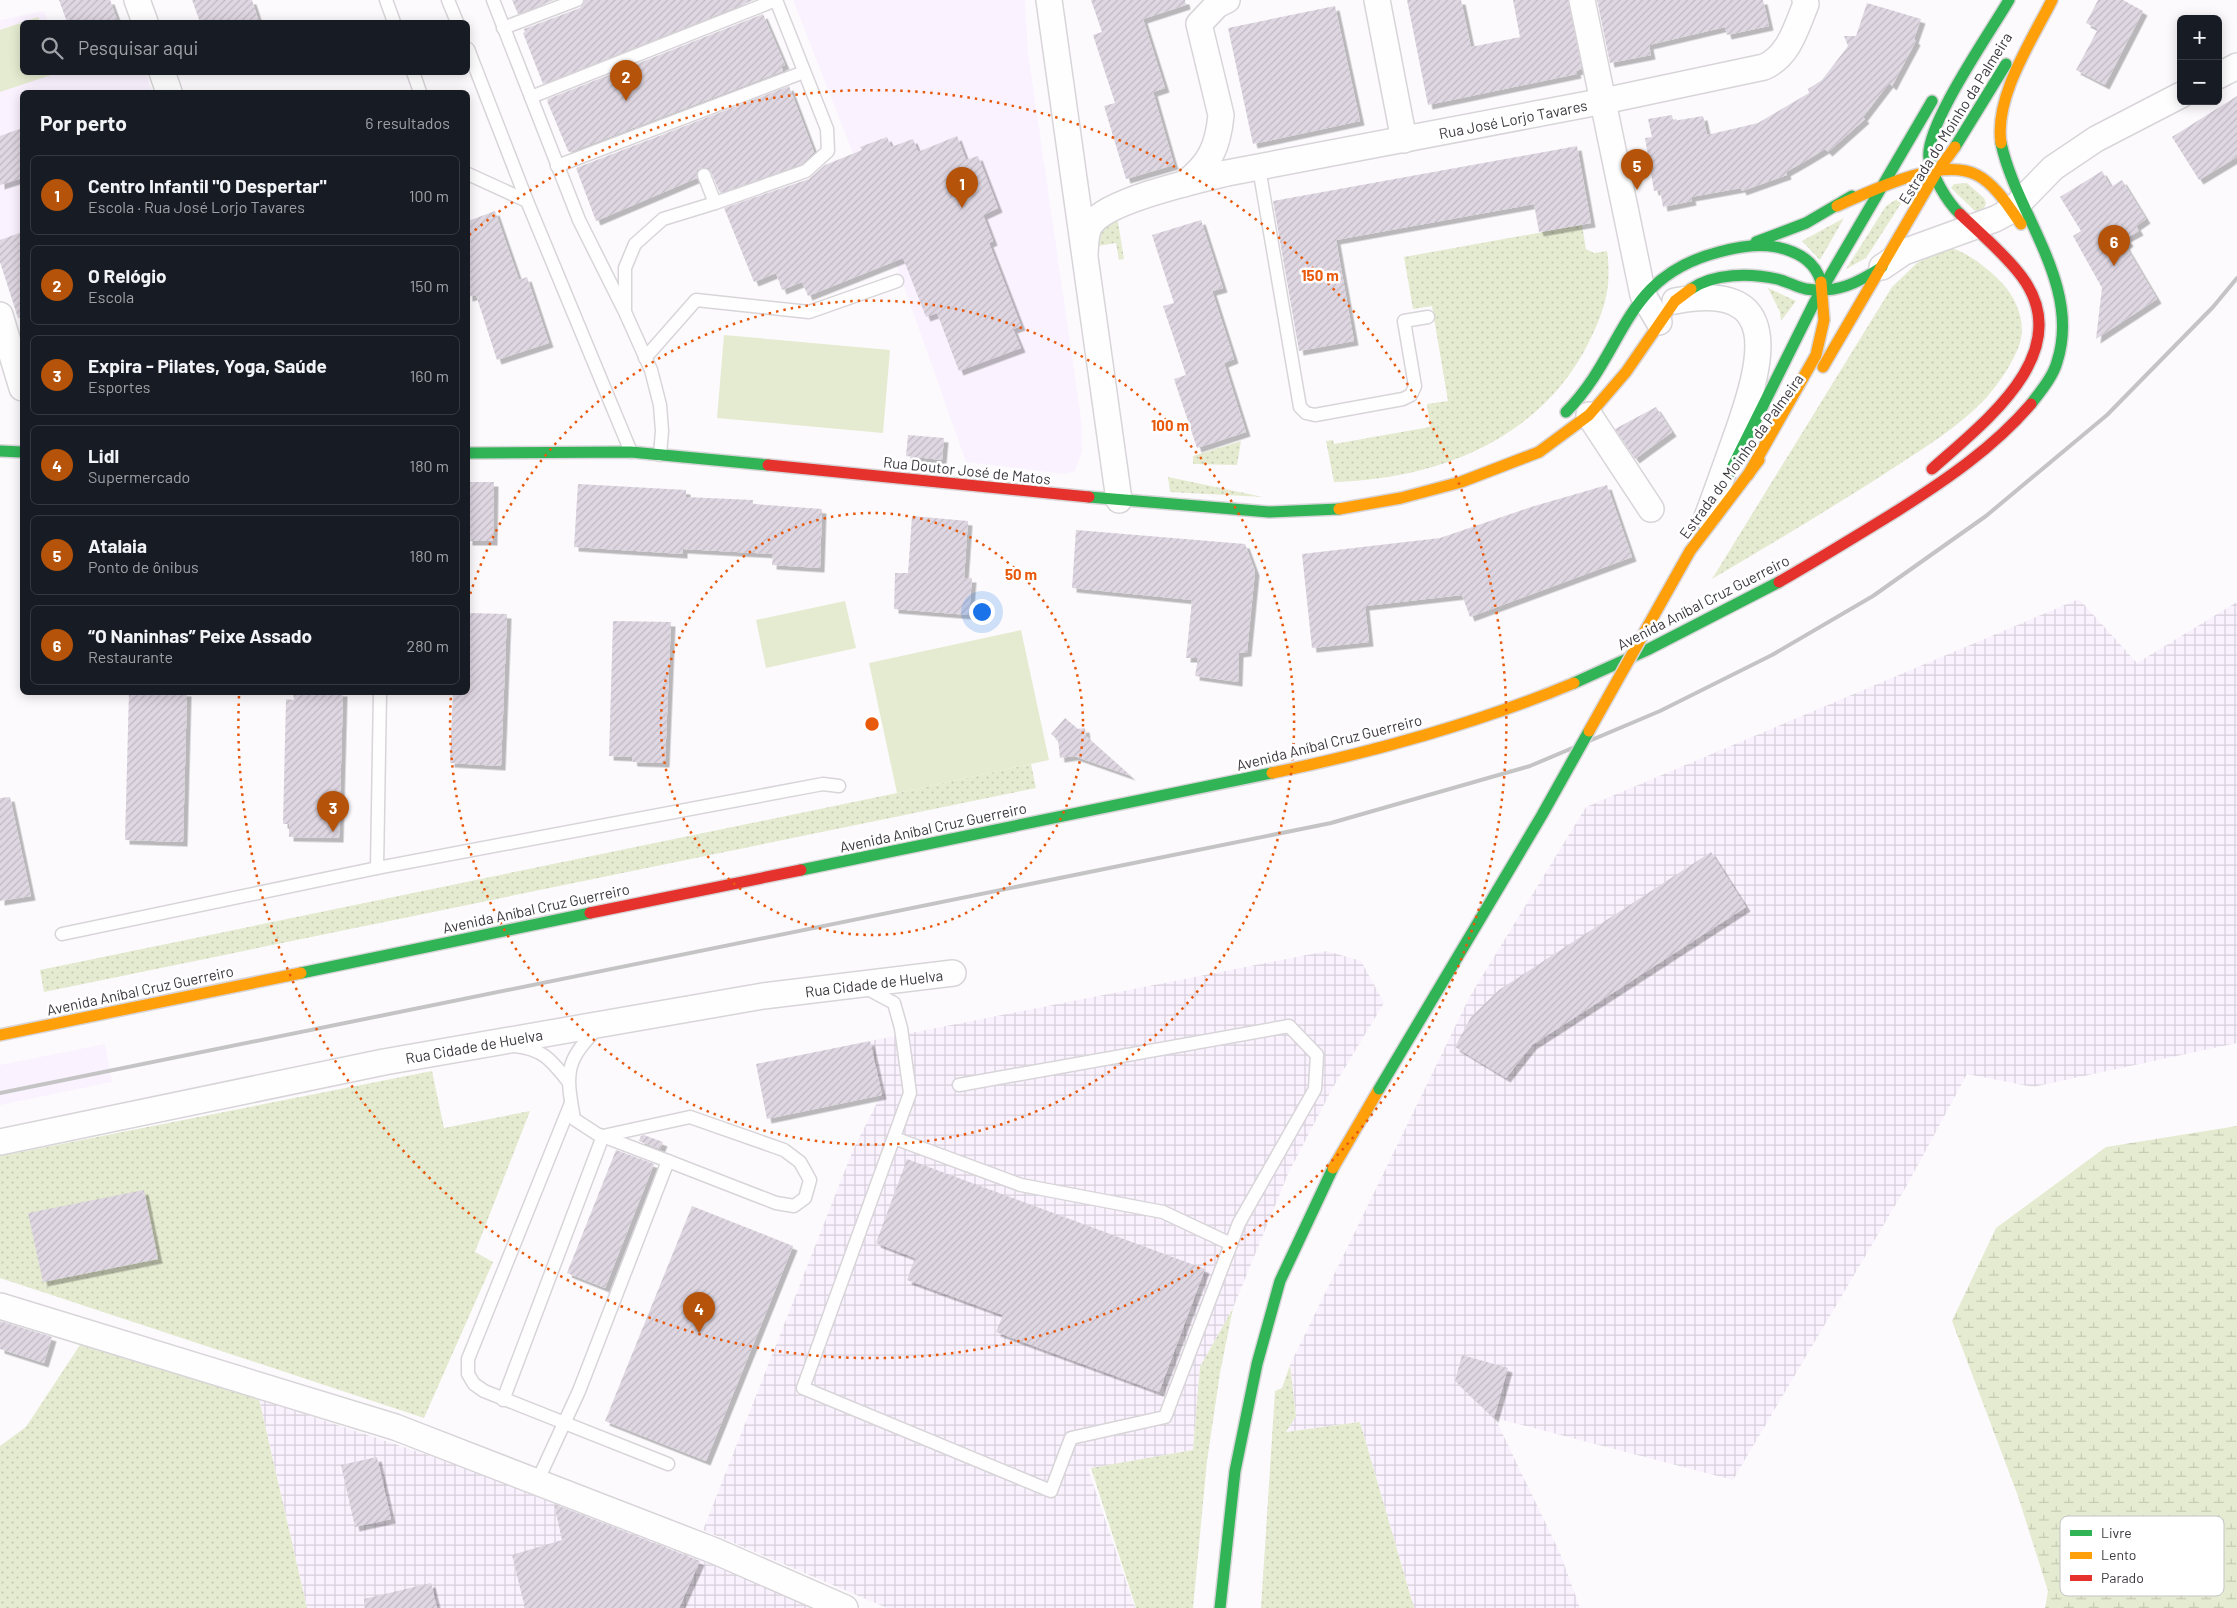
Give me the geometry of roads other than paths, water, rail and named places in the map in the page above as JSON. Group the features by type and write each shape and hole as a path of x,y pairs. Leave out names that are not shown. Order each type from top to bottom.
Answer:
{"street":[{"path":"138,0 144,20"},
{"path":"1049,0 1120,500"},
{"name":"Rua José Lorjo Tavares","path":"1184,184 1196,175 1212,154 1220,131 1221,115 1199,24 1191,0"},
{"path":"1199,24 1217,5 1227,0"},
{"path":"1378,0 1404,140"},
{"path":"1582,0 1644,295 1659,322"},
{"path":"1926,474 1990,417 2016,388 2031,360 2039,336 2036,305 2022,277 1957,212 1942,192 1929,158 1930,144 1940,114 2009,0"},
{"name":"Estrada do Moinho da Palmeira","path":"1690,551 1802,402 1936,173 1960,139 2045,0"},
{"path":"1839,548 1948,478 2009,429 2039,394 2058,363 2062,331 2059,298 2049,262 2017,206 2013,178 2000,130 2006,100 2052,0"},
{"name":"Rua José Lorjo Tavares","path":"1085,254 1086,236 1091,224 1102,214 1119,205 1184,184 1227,173 1751,71 1772,64 1785,51 1809,1"},
{"path":"2222,74 2237,66"},
{"path":"163,75 168,90"},
{"name":"Estrada do Moinho da Palmeira","path":"1690,551 1822,289 1936,94"},
{"path":"1837,206 1918,174 1954,170 2013,178 2096,139 2177,97"},
{"path":"1221,115 1235,156 1240,161 1258,168"},
{"path":"1559,419 1590,384 1624,324 1644,295 1659,279 1676,268 1715,251 1789,232 1823,216 1884,169 1921,119"},
{"path":"1461,482 1539,452 1589,415 1626,372 1675,301 1694,287 1718,277 1750,276 1777,279 1806,289 1846,287 1860,282 1904,252 1972,227 2017,206 2053,168 2096,139"},
{"path":"1074,169 1082,189 1119,205"},
{"path":"1976,174 1995,191 2017,206"},
{"path":"1715,251 1755,246 1788,249 1810,262 1819,273 1822,289 1824,322 1816,355 1748,475"},
{"path":"1675,301 1712,298 1732,301 1751,315 1758,338 1758,363 1747,404 1707,517"},
{"path":"0,315 20,381"},
{"path":"1589,415 1651,509"},
{"path":"1461,482 1514,455 1537,439"},
{"path":"0,451 20,452"},
{"name":"Rua Doutor José de Matos","path":"470,453 631,452 1120,500 1260,511 1318,511 1376,503 1461,482"},
{"path":"1839,548 1905,493"},
{"name":"Avenida Aníbal Cruz Guerreiro","path":"0,1034 1292,769 1449,728 1585,678 1699,625 1839,548"},
{"path":"1220,1608 1235,1471 1257,1364 1280,1280 1338,1158 1542,815 1690,551"},
{"name":"Rua Cidade de Huelva","path":"0,1142 384,1062 763,996 953,973"},
{"path":"0,1306 395,1427 715,1550 845,1608"}],"lane":[{"path":"386,0 393,20"},
{"path":"448,0 456,20"},
{"path":"493,0 578,220 646,358 660,405 662,431 660,455"},
{"path":"503,28 577,0"},
{"path":"531,97 776,0 827,129 828,151 806,171 663,219 634,244 625,268 625,312"},
{"path":"470,54 527,202 631,452"},
{"path":"558,166 804,72"},
{"path":"414,75 419,90"},
{"path":"1258,168 1300,407 1306,413 1325,413 1403,399 1411,395 1415,386 1404,320 1428,317"},
{"path":"470,175 527,202"},
{"path":"704,175 715,203"},
{"path":"646,358 696,300 809,312 897,281"},
{"path":"377,868 380,695"},
{"path":"62,934 377,868 823,784 839,786"},
{"path":"860,984 894,1002 902,1028 910,1092 803,1388 1051,1492 1071,1438 1165,1417 1239,1223 1314,1089 1317,1055 1289,1026 959,1085"},
{"path":"602,1024 584,1042 572,1060 568,1081 574,1119 603,1136 776,1203 794,1206 805,1198 810,1180 800,1162 784,1150 690,1117 603,1136"},
{"path":"488,1044 527,1048 548,1056 568,1081"},
{"path":"571,1102 468,1359 468,1374 474,1384 503,1400 565,1422 668,1464"},
{"path":"503,1400 603,1136"},
{"path":"894,1138 1021,1185 1164,1212 1231,1244"},
{"path":"537,1482 565,1422 668,1161"}],"railway":[{"path":"0,1093 1331,823 1530,766 1660,711 1772,655 1873,596 1986,516 2107,415 2213,307 2237,278"}],"place":[{"name":"O Relógio","path":"626,101"},
{"name":"Atalaia","path":"1637,190"},
{"name":"Centro Infantil \"O Despertar\"","path":"962,208"},
{"name":"“O Naninhas” Peixe Assado","path":"2114,266"},
{"name":"Expira - Pilates, Yoga, Saúde","path":"333,832"},
{"name":"Lidl","path":"699,1333"}]}
